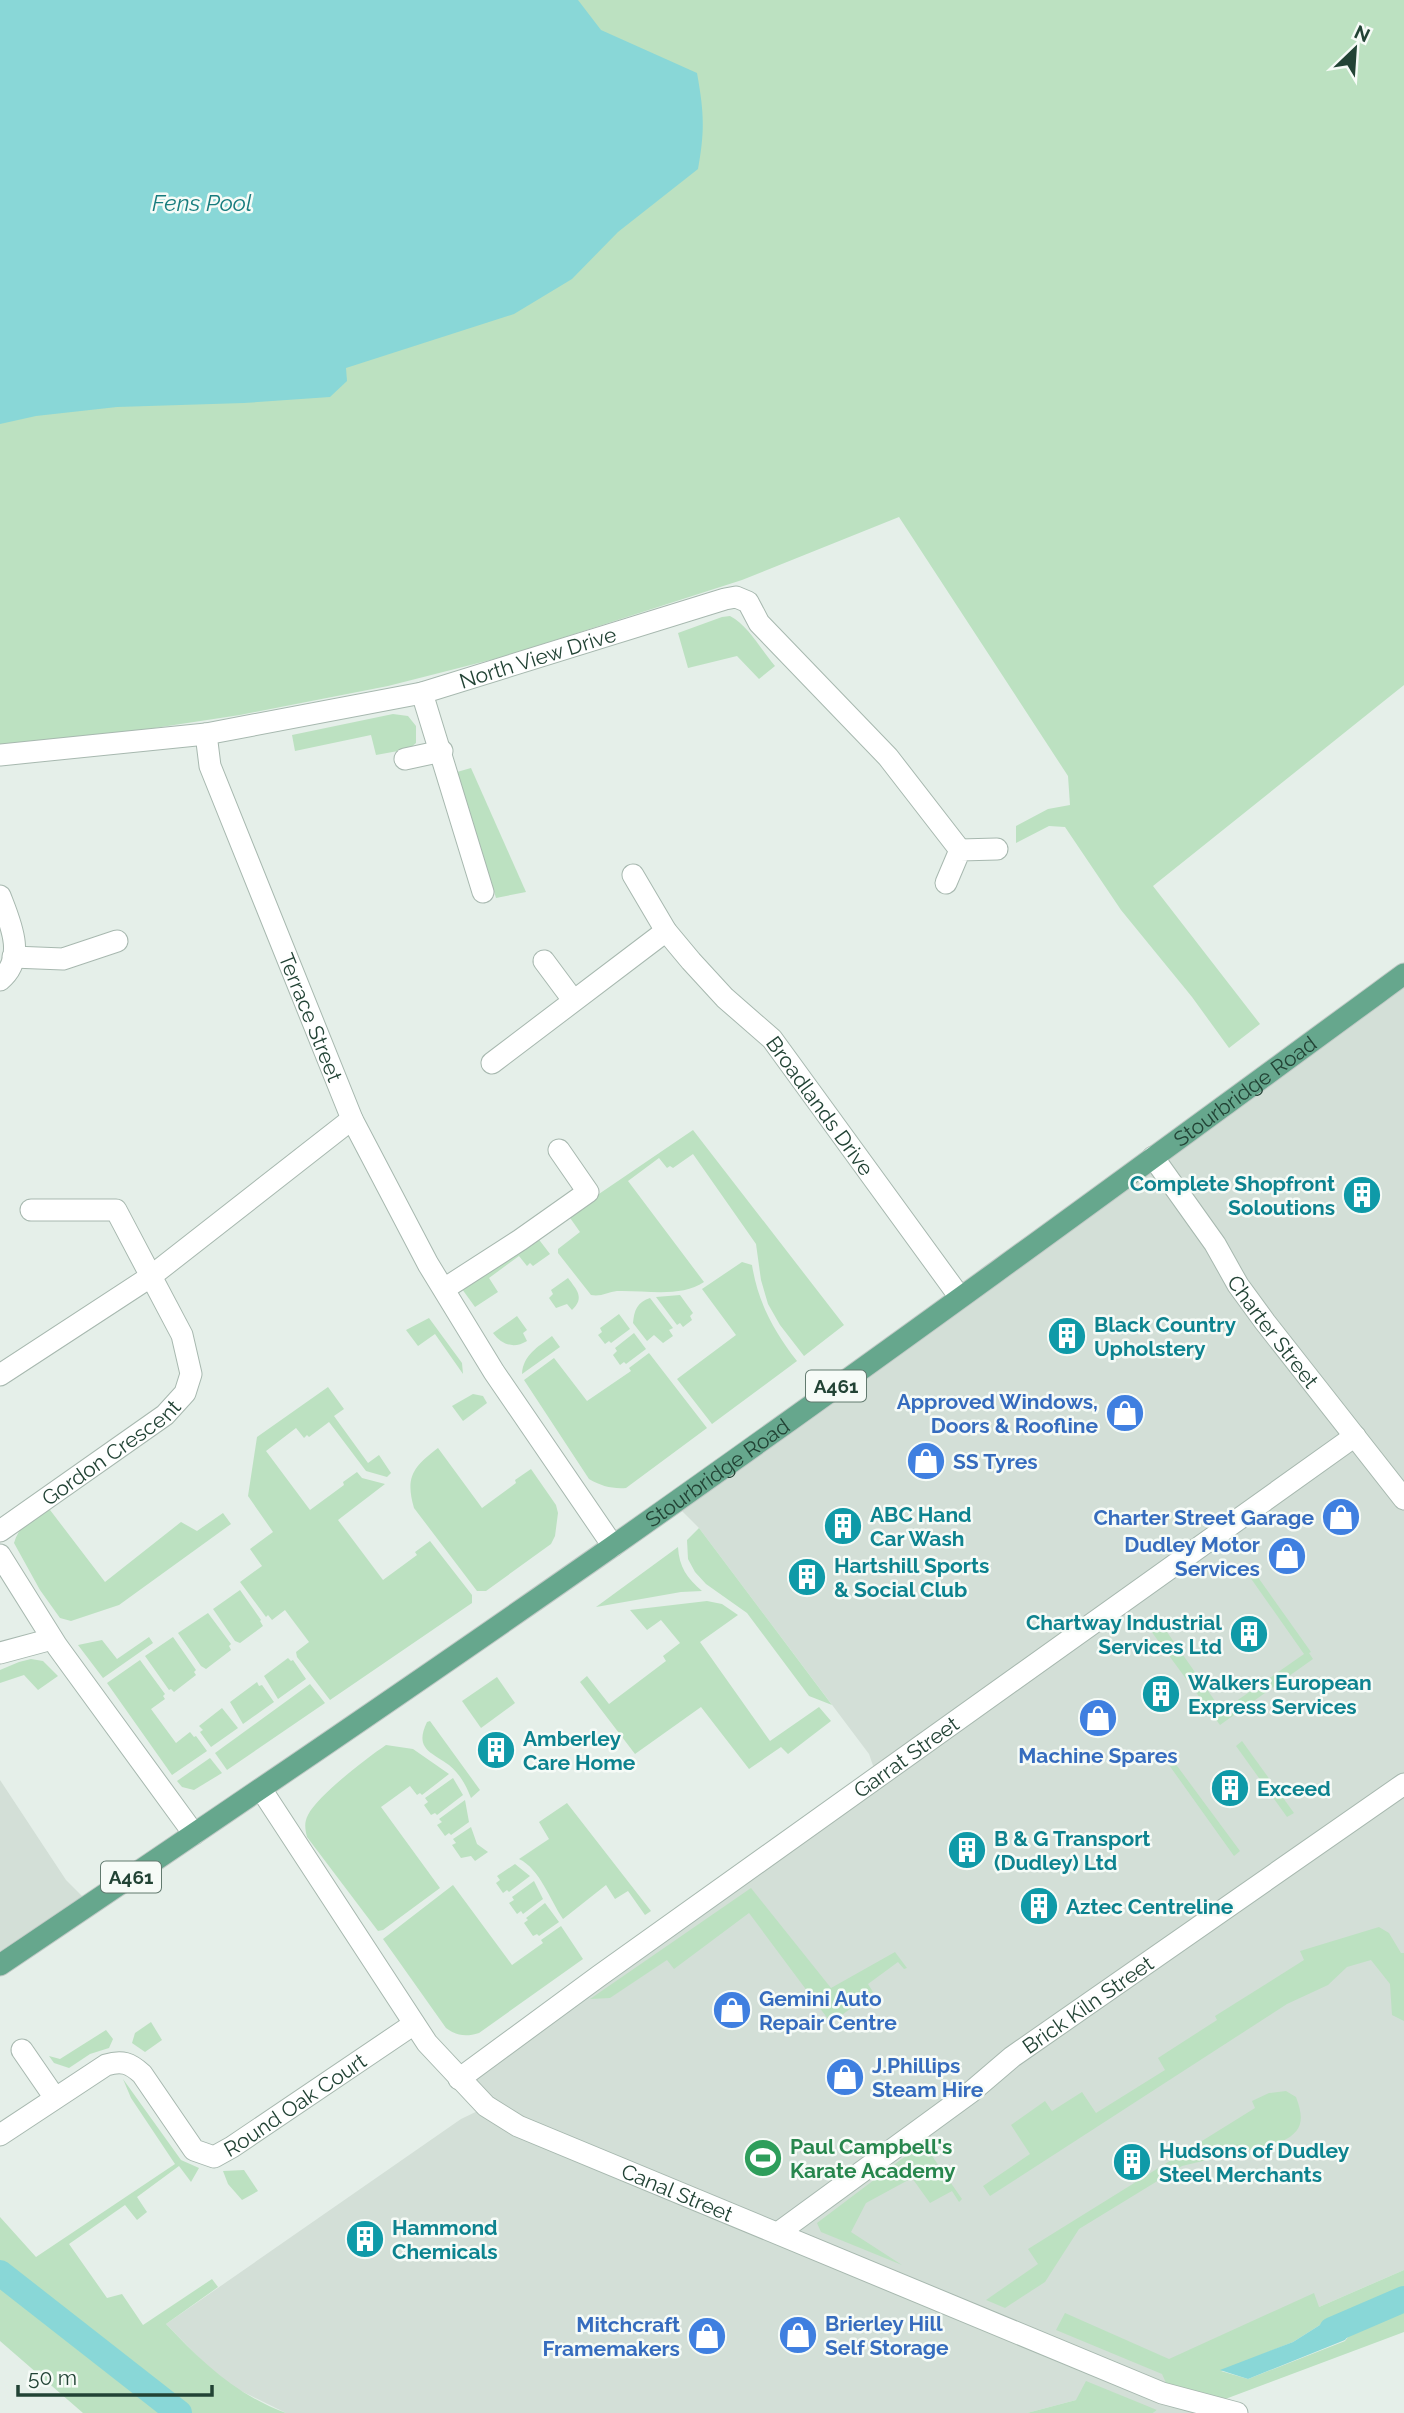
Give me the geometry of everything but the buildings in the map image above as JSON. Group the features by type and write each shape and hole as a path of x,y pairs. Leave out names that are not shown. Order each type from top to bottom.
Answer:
{"main road":[{"name":"Stourbridge Road","path":"261,1789 613,1546 1404,974"},
{"name":"A461","path":"0,1965 261,1789"}],"street":[{"name":"North View Drive","path":"0,755 206,734 422,693 736,597 748,602 759,623 888,757 961,850"},
{"path":"422,693 442,751 447,778 483,892"},
{"name":"Terrace Street","path":"206,734 210,766 352,1119 444,1289 494,1372 613,1546"},
{"path":"405,760 442,751"},
{"path":"946,883 961,850 998,849"},
{"name":"Broadlands Drive","path":"633,875 666,931 725,999 772,1039 960,1296"},
{"path":"0,896 15,934 8,974 0,980"},
{"path":"492,1063 666,931"},
{"path":"13,957 62,959 117,941"},
{"path":"544,961 573,1000"},
{"path":"0,1375 150,1277 352,1119"},
{"path":"444,1289 588,1192 559,1150"},
{"name":"Charter Street","path":"1153,1157 1216,1244 1238,1285 1265,1322 1404,1499"},
{"name":"Gordon Crescent","path":"0,1531 165,1415 185,1393 191,1374 182,1335 116,1210 31,1210"},
{"name":"Garrat Street","path":"459,2079 610,1968 1355,1436"},
{"path":"0,1555 51,1639 194,1834"},
{"path":"0,1653 51,1639"},
{"name":"Brick Kiln Street","path":"778,2233 971,2092 1013,2057 1404,1784"},
{"name":"Canal Street","path":"261,1789 427,2043 486,2106 517,2126 1162,2393 1237,2413"},
{"name":"Round Oak Court","path":"0,2135 106,2065 119,2061 142,2074 194,2150 215,2157 414,2024"},
{"path":"22,2050 55,2098"}],"shaded area":[{"path":"1404,972 1404,2270 1273,2327 1179,2408 1195,2413 1153,2413 1157,2410 1076,2400 1027,2413 286,2413 235,2388 207,2366 166,2324 461,2119 486,2107 459,2079 877,1777 869,1754 699,1528 673,1502"},
{"path":"0,1780 66,1880 90,1904 0,1966"}],"green space":[{"path":"0,0 1404,0 1404,685 1153,886 1260,1024 1229,1048 1192,997 1121,910 1065,827 1049,826 1016,843 1016,826 1048,809 1070,805 1068,776 899,517 742,580 506,656 388,686 240,715 0,747"},
{"path":"730,616 749,632 775,666 759,679 737,656 688,668 678,633"},
{"path":"393,714 408,716 416,726 416,743 409,749 376,755 371,735 295,751 292,735"},
{"path":"471,768 526,892 496,898 457,772"},
{"path":"693,1130 844,1325 804,1356 768,1304 761,1280 756,1244 693,1154 673,1168 667,1168 659,1158 628,1181 704,1282 674,1292 617,1291 591,1295 558,1253 558,1249 580,1232 568,1215"},
{"path":"537,1237 550,1254 533,1266 530,1263 527,1266 519,1256 489,1278 498,1292 475,1307 462,1289"},
{"path":"742,1262 752,1265 758,1292 768,1316 797,1361 712,1424 677,1379 736,1335 702,1289"},
{"path":"568,1278 577,1290 578,1302 572,1310 567,1304 556,1308 549,1298 553,1294 551,1290"},
{"path":"680,1295 693,1313 690,1316 692,1320 683,1327 680,1323 677,1325 656,1297"},
{"path":"650,1298 673,1328 669,1330 673,1336 663,1343 654,1335 647,1341 633,1323 637,1308"},
{"path":"619,1314 630,1329 611,1343 609,1341 605,1344 598,1335 602,1332 600,1328"},
{"path":"517,1316 527,1330 523,1333 527,1341 517,1345 504,1343 493,1333"},
{"path":"429,1318 462,1363 463,1374 435,1334 418,1346 406,1330"},
{"path":"634,1333 646,1349 626,1364 624,1362 620,1365 613,1355 617,1351 615,1348"},
{"path":"552,1336 560,1347 522,1374 528,1357"},
{"path":"649,1353 707,1428 626,1488 602,1485 589,1479 524,1380 554,1358 587,1401 631,1371 629,1368"},
{"path":"328,1387 344,1409 334,1416 368,1463 379,1455 391,1473 387,1477 366,1471 329,1422 304,1438 296,1428 266,1451 310,1510 357,1472 362,1478 385,1484 338,1520 383,1580 417,1555 415,1552 430,1541 472,1595 472,1603 330,1700 297,1657 296,1652 309,1642 285,1610 272,1620 268,1615 266,1617 240,1582 262,1566 250,1549 273,1532 248,1496 257,1437"},
{"path":"473,1394 483,1396 487,1403 463,1421 452,1406"},
{"path":"438,1448 482,1508 531,1469 556,1505 558,1513 555,1536 551,1544 486,1591 477,1591 414,1508 410,1488 413,1474 422,1461"},
{"path":"47,1506 105,1582 181,1522 197,1531 223,1513 231,1524 119,1605 71,1621 60,1618 40,1590 14,1543 23,1526"},
{"path":"699,1528 832,1705 809,1696 747,1613 706,1584 695,1572 688,1559 687,1540"},
{"path":"678,1547 685,1572 702,1591 681,1592 596,1607"},
{"path":"1250,1566 1311,1652 1309,1653 1313,1659 1220,1725 1148,1627 1158,1619 1222,1711 1304,1654 1245,1570"},
{"path":"240,1590 263,1626 240,1643 235,1641 213,1609"},
{"path":"707,1601 722,1604 738,1615 700,1642 770,1741 819,1707 831,1721 788,1754 781,1747 749,1769 701,1707 635,1754 580,1682 587,1676 609,1704 666,1661 663,1656 680,1643 661,1620 647,1630 630,1610"},
{"path":"208,1613 231,1644 231,1650 206,1669 201,1666 178,1633"},
{"path":"149,1637 153,1643 103,1678 78,1645 102,1640 117,1659"},
{"path":"173,1637 196,1670 196,1675 174,1692 169,1690 145,1656"},
{"path":"288,1658 293,1660 306,1679 278,1699 264,1676"},
{"path":"31,1659 43,1661 58,1676 38,1690 24,1675 0,1683 0,1670"},
{"path":"140,1660 165,1694 165,1699 151,1709 176,1743 190,1732 207,1751 172,1775 107,1683"},
{"path":"497,1677 515,1703 481,1728 462,1701"},
{"path":"257,1682 274,1702 243,1724 230,1702"},
{"path":"310,1684 325,1703 227,1770 215,1753"},
{"path":"222,1708 238,1728 211,1747 200,1732 203,1730 199,1726"},
{"path":"430,1721 480,1790 471,1798 456,1772 426,1749 422,1738 423,1731"},
{"path":"1242,1741 1294,1813 1287,1817 1236,1746"},
{"path":"386,1745 413,1749 449,1774 422,1795 417,1795 410,1786 381,1807 440,1888 378,1931 307,1837 305,1826 313,1807 332,1787"},
{"path":"1169,1755 1240,1851 1234,1856 1164,1758"},
{"path":"210,1758 222,1773 194,1790 182,1787 177,1781"},
{"path":"453,1778 463,1795 437,1815 431,1815 424,1805 428,1802 425,1798"},
{"path":"465,1800 469,1822 451,1835 449,1833 445,1836 437,1825 442,1822 439,1819"},
{"path":"567,1803 651,1911 645,1915 628,1891 615,1899 606,1885 563,1919 539,1877 519,1859 549,1839 539,1822"},
{"path":"471,1827 477,1844 488,1852 475,1861 471,1856 461,1858 452,1845 456,1843 453,1839"},
{"path":"515,1864 530,1876 509,1892 507,1890 503,1893 496,1883 500,1880 497,1876"},
{"path":"534,1881 543,1899 523,1914 521,1911 517,1914 509,1903 514,1900 512,1897"},
{"path":"453,1885 512,1965 561,1926 583,1959 479,2033 470,2035 458,2034 446,2028 383,1939"},
{"path":"751,1888 831,1988 895,1952 907,1968 904,1969 898,1962 868,1984 873,1992 831,2023 749,1913 674,1969 667,1960 610,1998 590,1999"},
{"path":"545,1903 559,1922 539,1936 533,1936 524,1923 528,1920 526,1918"},
{"path":"1379,1927 1389,1933 1401,1953 1404,1953 1404,2021 1392,2015 1390,1984 1371,1960 1347,1967 1328,1985 1287,2004 990,2196 983,2186 1030,2154 1011,2125 1045,2101 1052,2111 1082,2092 1096,2113 1165,2070 1158,2058 1217,2020 1215,2016 1304,1960 1300,1951"},
{"path":"151,2022 162,2040 145,2052 132,2043 135,2033"},
{"path":"106,2030 113,2039 109,2048 90,2054 69,2068 54,2063 49,2056 60,2059"},
{"path":"123,2079 181,2160 199,2168 191,2182 179,2166 137,2197 147,2212 137,2220 125,2205 69,2244 107,2298 122,2294 143,2325 212,2279 218,2287 166,2324 220,2376 251,2397 286,2413 83,2413 0,2341 0,2217 36,2257 175,2164 131,2098"},
{"path":"1286,2091 1296,2097 1301,2118 1298,2129 1289,2138 1182,2166 1079,2229 1045,2282 1005,2308 986,2300 1038,2264 1028,2249 1255,2108 1252,2101 1269,2093"},
{"path":"923,2143 962,2199 959,2202 952,2191 930,2203 912,2178 866,2203 851,2232 902,2265 821,2232 817,2223"},
{"path":"244,2170 258,2191 242,2200 228,2184 223,2171"},
{"path":"1404,2270 1404,2332 1220,2401 1167,2385 1162,2374 1056,2330 1065,2313 1169,2359 1314,2293 1319,2307","holes":["1373,2303 1345,2341 1248,2379 1221,2371 1293,2342 1331,2318"]},
{"path":"1086,2381 1157,2410 1153,2413 1027,2413 1076,2400"}],"water":[{"name":"Fens Pool","path":"0,0 578,0 601,30 697,73 703,121 698,169 618,232 572,279 514,314 346,368 347,381 330,397 117,407 36,416 0,424"},
{"path":"1374,2302 1345,2340 1248,2379 1220,2370 1293,2342 1331,2318"}],"waterway":[{"path":"0,2273 179,2413"},
{"path":"1332,2330 1404,2299"}],"place":[{"name":"Complete Shopfront Soloutions","path":"1362,1195"},
{"name":"Black Country Upholstery","path":"1067,1336"},
{"name":"Approved Windows, Doors & Roofline","path":"1125,1413"},
{"name":"SS Tyres","path":"926,1461"},
{"name":"Charter Street Garage","path":"1341,1517"},
{"name":"ABC Hand Car Wash","path":"843,1526"},
{"name":"Dudley Motor Services","path":"1287,1556"},
{"name":"Hartshill Sports & Social Club","path":"807,1577"},
{"name":"Chartway Industrial Services Ltd","path":"1249,1634"},
{"name":"Walkers European Express Services","path":"1161,1694"},
{"name":"Machine Spares","path":"1098,1718"},
{"name":"Amberley Care Home","path":"496,1750"},
{"name":"Exceed","path":"1230,1788"},
{"name":"B & G Transport (Dudley) Ltd","path":"967,1850"},
{"name":"Aztec Centreline","path":"1039,1906"},
{"name":"Gemini Auto Repair Centre","path":"732,2010"},
{"name":"J.Phillips Steam Hire","path":"845,2077"},
{"name":"Paul Campbell's Karate Academy","path":"763,2158"},
{"name":"Hudsons of Dudley Steel Merchants","path":"1132,2162"},
{"name":"Hammond Chemicals","path":"365,2239"},
{"name":"Brierley Hill Self Storage","path":"798,2335"},
{"name":"Mitchcraft Framemakers","path":"707,2336"}]}
